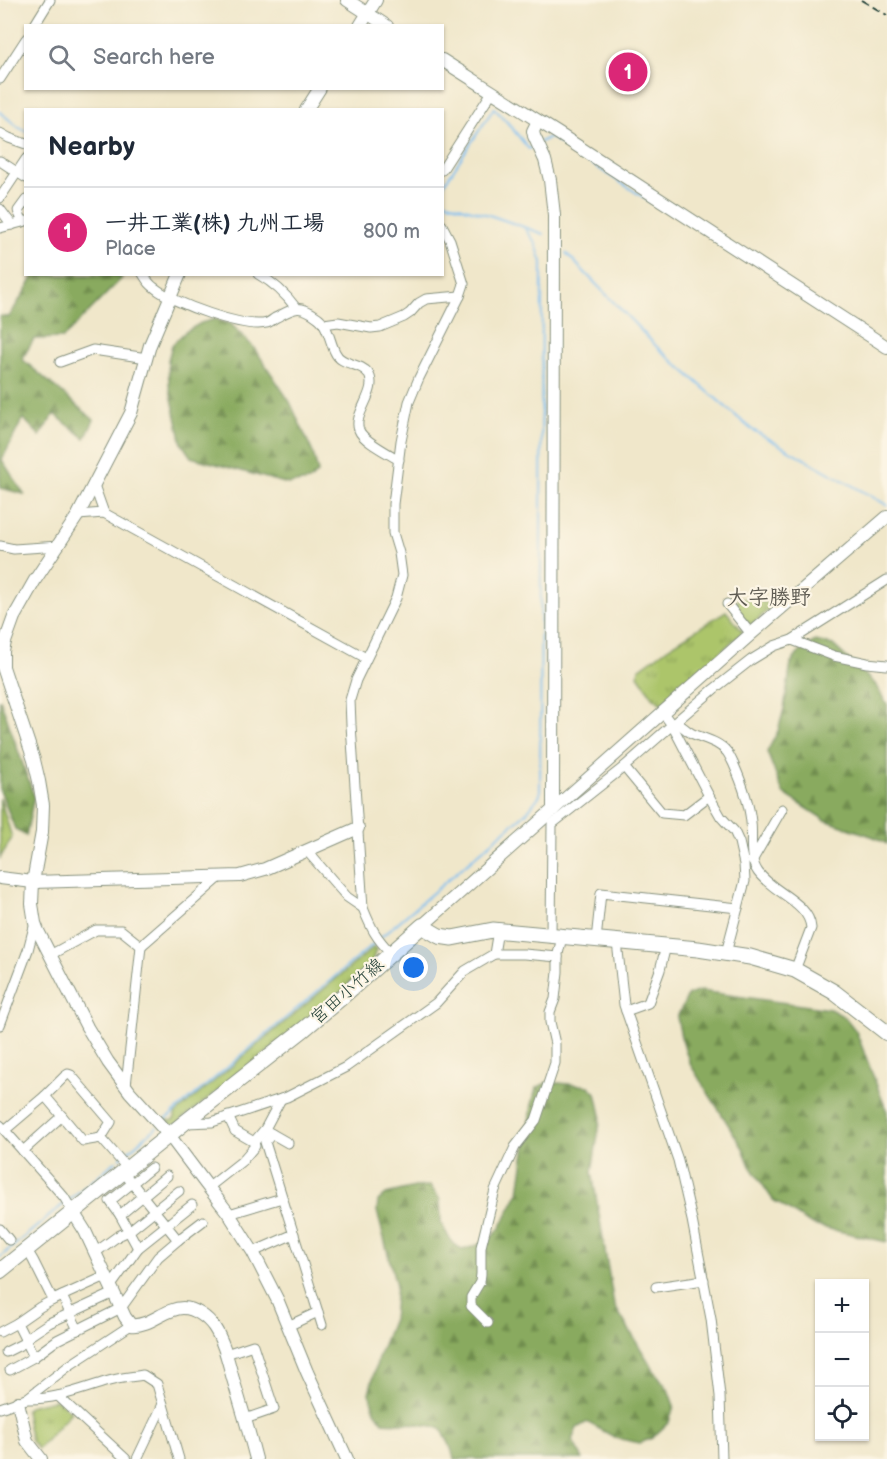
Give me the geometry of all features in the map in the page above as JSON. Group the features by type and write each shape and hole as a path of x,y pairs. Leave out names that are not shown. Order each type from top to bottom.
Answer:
{"main road":[{"path":"422,926 440,936 452,938 498,930 666,946 750,957 795,970 834,992 887,1033"},
{"name":"宮田小竹線","path":"0,1271 27,1250 69,1205 169,1135 304,1029 422,926"}],"street":[{"path":"35,24 50,0"},
{"path":"346,0 384,24"},
{"path":"361,24 376,0"},
{"path":"0,78 24,42"},
{"path":"444,61 887,347"},
{"path":"307,108 319,90"},
{"path":"444,167 492,92"},
{"path":"538,121 533,131 545,160 554,214 553,810"},
{"path":"0,133 24,143"},
{"path":"0,161 21,175 0,198"},
{"path":"0,228 24,221 18,211 24,203"},
{"path":"0,209 12,225"},
{"path":"391,953 371,929 363,908 350,700 356,680 396,598 402,575 393,533 393,504 409,402 464,284 450,240 444,229"},
{"path":"144,276 155,289 218,317 267,323 296,308 319,317 339,358 363,369 371,380 358,420 358,429 362,436 399,460"},
{"path":"179,276 150,345 131,413 78,515 35,580 14,617 3,651 3,667 34,760 43,805 42,832 33,882 32,904 35,923 50,956 108,1062 209,1187 229,1214 266,1274 307,1372 348,1459"},
{"path":"262,276 285,294 296,308"},
{"path":"324,324 338,322 371,328 380,327 404,317 426,299 460,296"},
{"path":"60,362 93,350 147,358"},
{"path":"94,485 104,513"},
{"path":"78,515 104,513 366,658"},
{"path":"422,926 751,634 887,517"},
{"path":"0,546 14,549 59,546"},
{"path":"488,1323 471,1306 471,1297 480,1282 481,1247 495,1190 515,1147 536,1120 555,1063 555,1044 550,1022 558,972 552,824 624,767 751,660 774,646 792,640 887,580"},
{"path":"728,607 751,634"},
{"path":"792,640 834,656 887,666"},
{"path":"663,713 674,723 690,732 718,743 728,753 742,783 748,803 752,824 754,865 771,886 803,909 810,922 811,928 795,970"},
{"path":"674,723 709,796 721,816 734,831 739,842 745,880 726,953"},
{"path":"624,767 662,813 684,815 709,796"},
{"path":"745,870 782,809"},
{"path":"0,878 33,882 240,876 251,874 358,828"},
{"path":"307,851 347,897 363,908"},
{"path":"126,1086 141,946 220,877"},
{"path":"596,940 601,893 738,908"},
{"path":"0,1025 28,950 35,923"},
{"path":"50,956 96,930 122,930 141,946"},
{"path":"494,954 498,930"},
{"path":"617,942 624,1005 678,1160 692,1220 711,1319 720,1396 722,1459"},
{"path":"626,1011 648,1002 666,946"},
{"path":"184,1123 212,1122 281,1099 346,1067 436,1003 465,971 494,954 558,957"},
{"path":"45,1096 83,1141 101,1138 111,1122 68,1074 45,1096 2,1128 69,1205 86,1232 125,1317 131,1325"},
{"path":"281,1099 265,1142 322,1325"},
{"path":"23,1151 62,1116"},
{"path":"228,1116 235,1131 254,1142"},
{"path":"254,1142 268,1132"},
{"path":"268,1132 288,1143"},
{"path":"101,1138 178,1240"},
{"path":"209,1187 242,1161 255,1146 254,1142"},
{"path":"124,1168 151,1168"},
{"path":"124,1168 110,1201 129,1232 142,1244 160,1255"},
{"path":"120,1215 167,1176"},
{"path":"96,1252 118,1236 129,1232 178,1191"},
{"path":"229,1214 282,1198"},
{"path":"6,1352 26,1341 49,1323 70,1313 110,1285 142,1244 192,1205"},
{"path":"10,1370 57,1341 121,1308 160,1255 204,1221"},
{"path":"0,1229 9,1240"},
{"path":"253,1252 294,1234"},
{"path":"27,1250 57,1298 70,1313 78,1330"},
{"path":"656,1287 704,1280"},
{"path":"0,1332 57,1298 110,1285"},
{"path":"22,1401 70,1365 131,1325 142,1324 184,1308 207,1318 213,1326 226,1354 256,1459"},
{"path":"288,1326 318,1312"},
{"path":"17,1323 34,1357"},
{"path":"226,1354 253,1345 273,1409 245,1419"},
{"path":"0,1408 143,1374 157,1384 179,1459"},
{"path":"58,1396 126,1459"},
{"path":"22,1401 27,1441 36,1457"},
{"path":"137,1459 163,1404"}],"green space":[{"path":"34,276 117,276 122,278 63,338 34,339 22,359 94,420 85,438 54,414 40,436 23,418 2,460 24,494 0,488 0,316 9,317"},
{"path":"215,319 231,324 255,349 290,402 313,453 318,472 309,481 288,484 191,457 182,444 169,385 168,360 172,345 185,332 201,323"},
{"path":"739,598 775,604 750,626 734,608"},
{"path":"726,611 743,632 661,704 653,697 638,675 639,669"},
{"path":"815,641 833,645 875,684 887,705 887,844 874,837 825,820 783,793 767,752 778,731 784,709 791,663 801,650"},
{"path":"0,699 34,796 26,836 15,829 0,790"},
{"path":"0,798 12,838 0,858"},
{"path":"374,947 376,949 372,962 331,1002 175,1125 169,1124 168,1120 172,1121 175,1114"},
{"path":"700,991 830,1009 845,1017 856,1031 887,1112 887,1242 812,1225 773,1200 750,1166 743,1148 690,1064 677,1017 688,995"},
{"path":"548,1082 589,1086 596,1093 601,1115 592,1172 614,1305 653,1369 668,1389 674,1406 669,1422 652,1438 640,1443 616,1438 587,1422 577,1428 572,1440 583,1459 454,1459 451,1447 440,1429 421,1424 383,1422 375,1411 369,1393 379,1355 393,1319 396,1285 377,1211 378,1201 386,1194 430,1186 440,1199 441,1223 452,1243 463,1250 488,1241 500,1228 519,1192 536,1088"},
{"path":"54,1400 59,1401 71,1412 38,1449 31,1441 25,1411 29,1406"}],"waterway":[{"path":"444,184 494,108 529,149 532,147"},
{"path":"0,112 24,130"},
{"path":"540,142 550,137 654,204"},
{"path":"444,202 544,234"},
{"path":"381,937 527,812 540,795 542,262 535,242 524,227"},
{"path":"566,253 659,349 751,429 887,505"},
{"path":"164,1121 377,941"},
{"path":"120,1158 157,1127"},
{"path":"69,1200 116,1161"},
{"path":"0,1257 65,1203"}],"railway":[{"path":"861,0 887,15"}],"place":[{"name":"一井工業(株) 九州工場","path":"628,72"}],"district":[{"name":"大字勝野","path":"769,597"}]}
